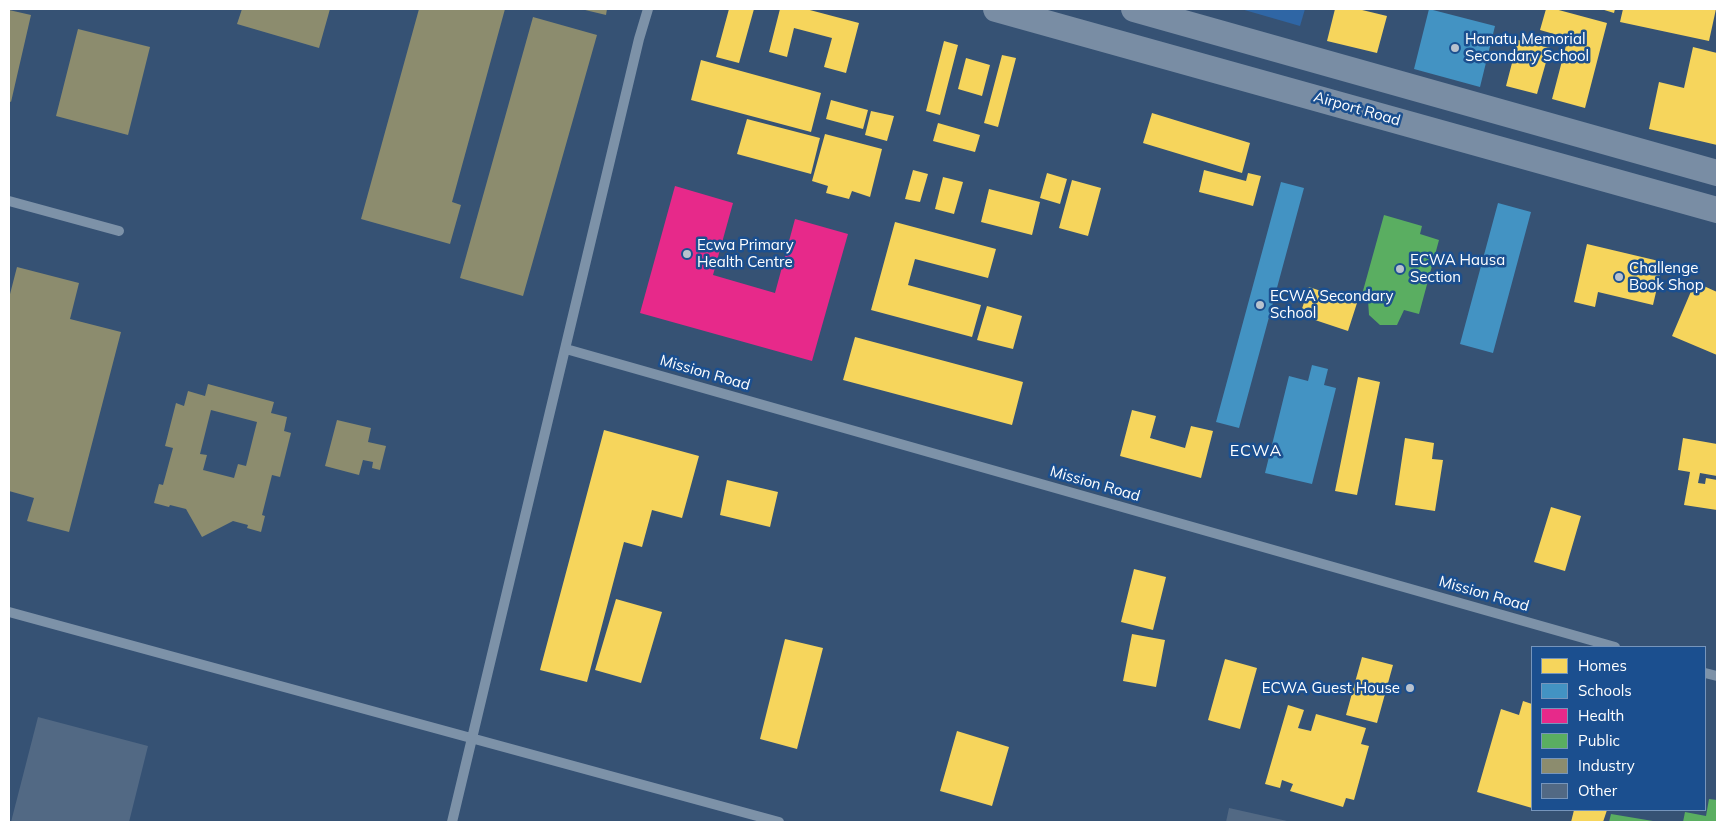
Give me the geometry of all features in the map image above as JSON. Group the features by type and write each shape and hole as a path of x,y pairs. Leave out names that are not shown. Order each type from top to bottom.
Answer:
{"main road":[{"name":"Airport Road","path":"996,9 1717,210"},
{"path":"1134,9 1717,173"}],"lane":[{"path":"452,822 648,9"},
{"path":"9,201 120,231"},
{"name":"Mission Road","path":"566,349 1612,646"},
{"path":"9,612 779,822"}],"shaded area":[{"path":"1241,9 1305,9 1300,26"}],"building: Homes":[{"path":"729,9 754,9 739,63 716,57"},
{"path":"780,9 806,9 859,23 846,73 824,67 832,38 794,28 787,57 769,52"},
{"path":"1335,9 1358,9 1387,16 1377,53 1327,41"},
{"path":"1546,9 1555,9 1607,23 1585,108 1552,99 1568,38 1540,30"},
{"path":"1601,9 1615,9 1614,13"},
{"path":"1623,9 1716,9 1709,41 1620,22"},
{"path":"1518,40 1550,48 1537,94 1506,86"},
{"path":"944,41 958,45 940,115 926,111"},
{"path":"1693,47 1717,53 1717,145 1649,129 1659,82 1684,88"},
{"path":"1002,55 1016,58 998,127 984,123"},
{"path":"966,58 990,65 982,96 958,89"},
{"path":"701,60 821,93 811,132 691,100"},
{"path":"831,100 868,110 863,129 826,119"},
{"path":"871,111 894,116 887,141 865,135"},
{"path":"1152,113 1250,143 1242,173 1143,143"},
{"path":"747,119 820,138 811,174 737,154"},
{"path":"938,123 980,135 975,152 933,141"},
{"path":"825,134 882,149 870,197 852,191 849,199 826,193 828,186 812,181"},
{"path":"913,170 928,174 920,202 905,199"},
{"path":"1204,170 1246,181 1248,173 1261,176 1253,206 1199,192"},
{"path":"1047,173 1067,179 1060,204 1040,198"},
{"path":"943,177 963,182 954,214 935,209"},
{"path":"1072,180 1101,188 1088,236 1059,228"},
{"path":"989,189 1040,202 1032,235 981,222"},
{"path":"895,222 996,249 988,278 915,259 908,285 981,305 972,337 871,310"},
{"name":"Challenge Book Shop","path":"1587,244 1663,262 1653,305 1598,292 1595,307 1574,302"},
{"path":"1695,282 1717,292 1717,355 1672,336"},
{"name":"ECWA Secondary School","path":"1309,287 1357,303 1348,331 1300,315"},
{"path":"987,306 1022,316 1013,349 977,340"},
{"path":"855,337 1023,382 1012,425 843,380"},
{"path":"1358,377 1380,382 1357,495 1335,491"},
{"path":"1132,410 1156,416 1150,438 1185,448 1191,426 1213,431 1201,478 1120,456"},
{"path":"604,430 699,456 682,518 652,510 642,547 624,542 587,682 540,670"},
{"path":"1405,438 1434,443 1432,459 1443,460 1435,511 1395,505"},
{"path":"1683,438 1717,444 1717,476 1700,473 1698,483 1705,484 1706,478 1717,480 1717,510 1684,505 1690,472 1678,470"},
{"path":"727,480 778,492 770,527 720,515"},
{"path":"1551,507 1581,516 1565,571 1534,562"},
{"path":"1134,569 1166,577 1153,630 1121,622"},
{"path":"616,599 662,612 641,683 595,670"},
{"path":"1132,634 1165,640 1156,687 1123,681"},
{"path":"785,639 823,648 797,749 760,739"},
{"path":"1362,657 1393,665 1377,723 1346,715"},
{"path":"1225,659 1257,668 1240,729 1208,720"},
{"path":"1523,701 1531,704 1531,808 1477,792 1501,709 1519,715"},
{"path":"1288,705 1304,710 1298,728 1311,731 1316,714 1366,728 1361,744 1369,746 1354,800 1346,798 1343,807 1290,791 1293,784 1282,780 1280,788 1265,784"},
{"path":"957,731 1009,747 992,806 940,791"},
{"path":"1574,811 1607,811 1603,822 1571,822"}],"building: Schools":[{"name":"Hanatu Memorial Secondary School","path":"1429,9 1495,26 1480,87 1414,69"},
{"name":"ECWA Secondary School","path":"1281,182 1304,188 1239,428 1216,422"},
{"path":"1498,203 1531,212 1493,353 1460,344"},
{"name":"ECWA Secondary School","path":"1312,365 1328,369 1324,385 1336,388 1312,484 1265,473 1289,376 1308,381"}],"building: Health":[{"name":"Ecwa Primary Health Centre","path":"675,186 733,203 713,275 775,293 795,219 848,234 812,361 640,313"}],"building: Public":[{"name":"ECWA Hausa Section","path":"1384,215 1422,226 1420,234 1439,240 1419,314 1404,310 1397,325 1380,325 1369,315 1368,300 1361,298"},
{"path":"1709,799 1717,800 1717,822 1683,822 1685,812 1706,816"},
{"path":"1611,814 1653,821 1653,822 1609,822"}],"building: Industry":[{"path":"242,9 330,9 319,48 237,24"},
{"path":"419,9 505,9 452,202 461,205 450,244 361,219"},
{"path":"581,9 607,9 606,15"},
{"path":"9,10 31,15 11,102 9,101"},
{"path":"533,17 597,35 523,296 460,278"},
{"path":"78,29 150,47 128,135 56,116"},
{"path":"17,267 79,283 70,319 121,332 69,532 27,521 34,498 9,491 9,298"},
{"path":"208,384 274,402 271,413 287,417 284,431 291,433 280,477 272,475 262,515 265,516 261,532 247,528 248,525 233,521 202,537 186,509 154,503 159,484 163,485 173,448 165,446 176,403 184,406 188,391 205,396","holes":["211,410 257,422 246,466 238,464 234,478 203,470 207,455 200,454"]},
{"path":"337,420 371,428 368,442 386,446 380,470 372,468 373,462 363,460 359,475 325,466"}],"building: Other":[{"path":"38,717 148,746 129,822 11,822"},
{"path":"1229,808 1287,821 1287,822 1226,822"}],"place":[{"name":"Hanatu Memorial Secondary School","path":"1455,48"},
{"name":"Ecwa Primary Health Centre","path":"687,254"},
{"name":"ECWA Hausa Section","path":"1400,269"},
{"name":"Challenge Book Shop","path":"1619,277"},
{"name":"ECWA Secondary School","path":"1260,305"},
{"name":"ECWA Guest House","path":"1410,688"}],"district":[{"name":"ECWA","path":"1256,451"}]}
